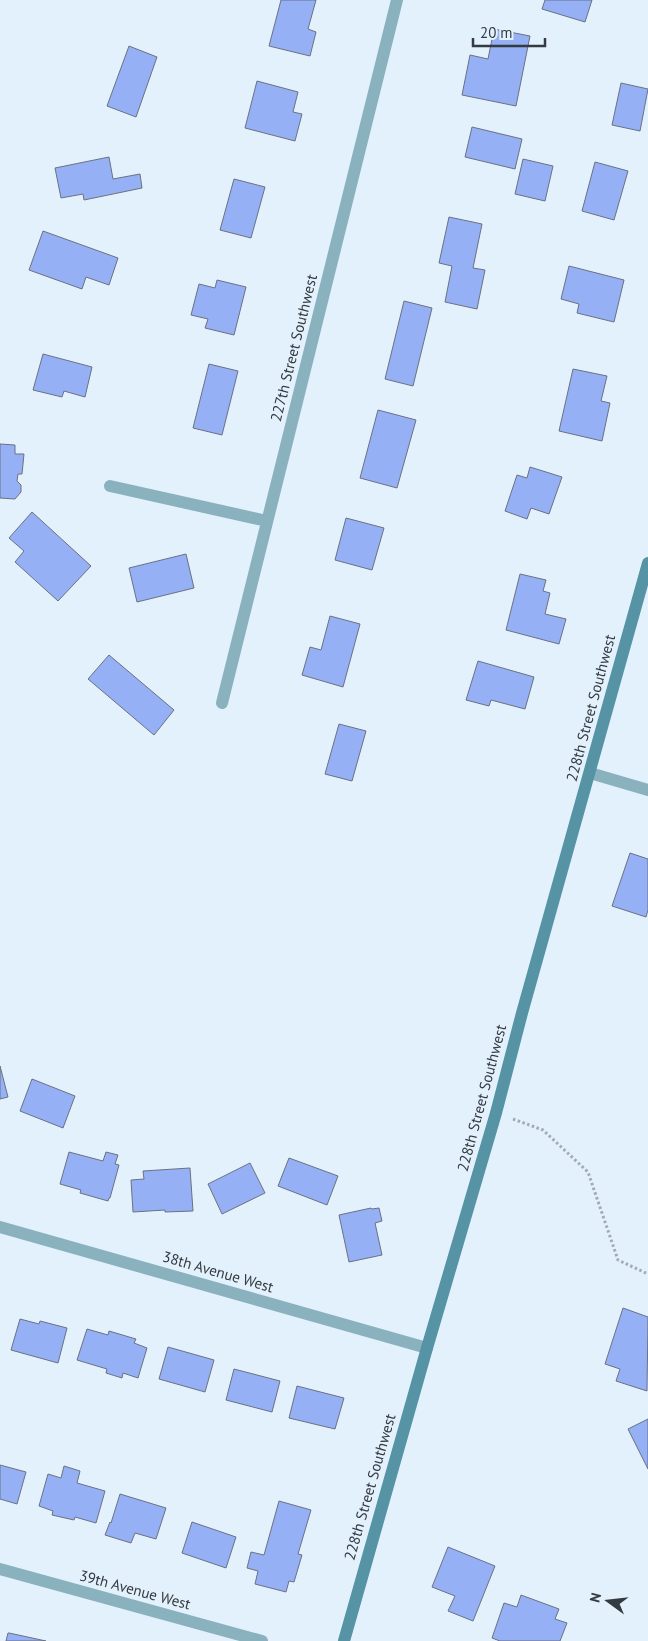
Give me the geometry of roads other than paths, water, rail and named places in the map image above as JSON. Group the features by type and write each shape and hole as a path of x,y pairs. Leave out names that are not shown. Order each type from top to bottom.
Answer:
{"main road":[{"name":"228th Street Southwest","path":"344,1641 426,1348 496,1113 648,563"}],"street":[{"name":"227th Street Southwest","path":"222,703 397,0"},
{"path":"110,486 268,522"},
{"path":"590,773 648,790"},
{"name":"38th Avenue West","path":"0,1227 426,1348"},
{"name":"39th Avenue West","path":"0,1569 262,1641"}]}
